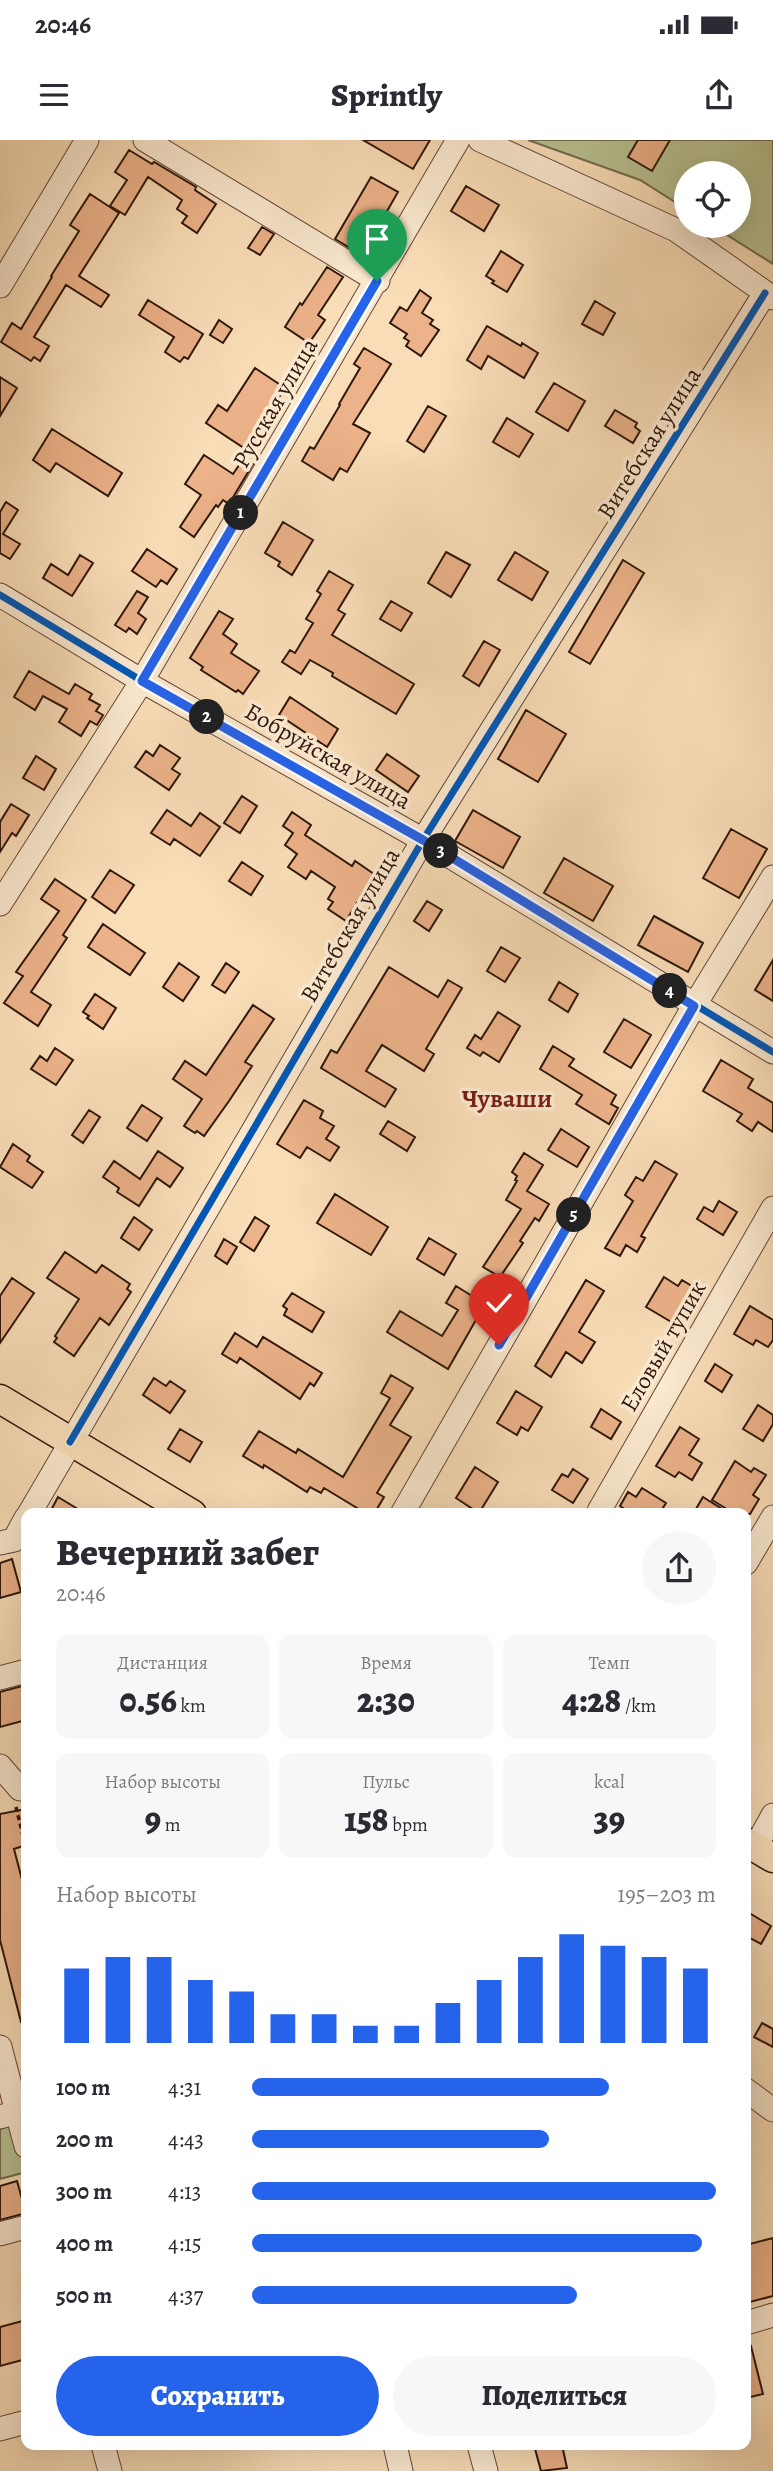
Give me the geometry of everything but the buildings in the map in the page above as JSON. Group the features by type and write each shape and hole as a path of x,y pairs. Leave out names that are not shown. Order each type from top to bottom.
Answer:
{"main road":[{"path":"0,1399 70,1441 159,1506"}],"street":[{"path":"0,286 87,140"},
{"path":"145,140 377,281"},
{"name":"Русская улица","path":"0,904 142,681 458,140"},
{"path":"480,140 676,230 769,295"},
{"name":"Витебская улица","path":"32,1508 423,840 769,295"},
{"name":"Бобруйская улица","path":"0,595 142,681 423,840 773,1052"},
{"path":"405,1508 694,1006 773,877"},
{"name":"Еловый тупик","path":"601,1508 773,1208"},
{"path":"751,1554 773,1517"},
{"path":"0,1678 21,1672"},
{"path":"0,1766 14,1791"},
{"path":"758,1849 773,1815"},
{"path":"0,2047 21,2131"},
{"path":"751,2094 773,2110"},
{"path":"0,2234 21,2228"},
{"path":"751,2322 773,2315"},
{"path":"0,2429 21,2423"},
{"path":"104,2450 110,2471"},
{"path":"396,2450 401,2471"}],"path":[{"path":"14,1791 21,1824"}],"green space":[{"path":"528,140 773,140 773,264 732,238 751,238 751,161 674,161 674,201 640,180"},
{"path":"13,2122 21,2153 21,2173 0,2179 0,2126"}],"cycle path":[{"path":"70,1442 423,840 765,293"},
{"path":"0,595 142,681 423,840 773,1052"}],"district":[{"name":"Чуваши","path":"507,1098"}],"route":[{"path":"377,281 142,681 423,840 694,1006 499,1345"}]}
